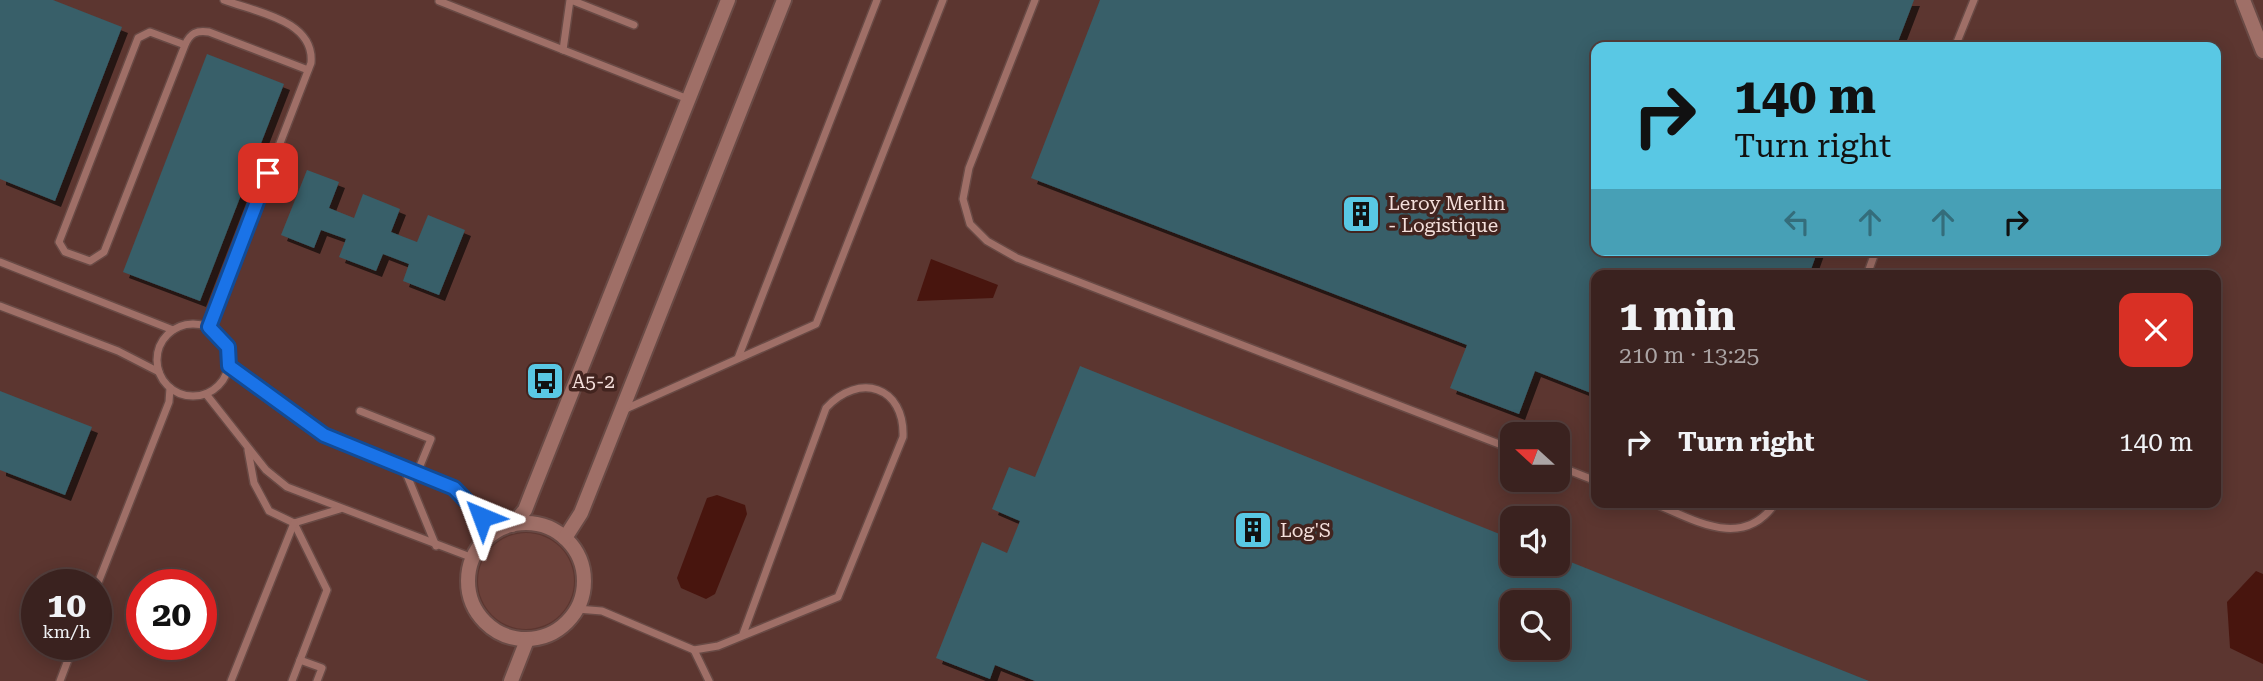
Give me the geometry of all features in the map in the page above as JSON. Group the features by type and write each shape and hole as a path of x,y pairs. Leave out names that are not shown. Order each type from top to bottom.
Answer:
{"street":[{"path":"512,524 540,525 565,538 577,553 584,571 584,591 577,609 556,631 527,640 508,637 491,628 478,614 470,596 468,577 473,558 483,543 496,531 512,524 525,510 728,0"},
{"path":"565,538 581,513 784,0"},
{"path":"2243,0 2263,51"},
{"path":"511,681 527,640"}],"lane":[{"path":"209,327 308,70 312,50 301,32 224,0"},
{"path":"564,50 571,0 634,25"},
{"path":"738,358 877,0"},
{"path":"621,412 816,324 943,0"},
{"path":"1035,0 969,168 963,199 970,224 987,241 1017,258 1500,444"},
{"path":"1957,42 1973,0"},
{"path":"439,1 689,99"},
{"path":"185,45 150,32 138,38 129,53 59,243 65,252 90,261 104,252 185,45 193,33 209,32 308,70"},
{"path":"0,262 173,330"},
{"path":"0,306 118,351 159,372 170,388 187,396 206,394 221,383 229,366 228,347 209,327 190,324 173,330 158,353 159,372"},
{"path":"229,366 324,435 454,488 496,531"},
{"path":"577,609 601,611 694,649 718,646 838,597 903,437 904,419 894,401 878,388 857,387 838,395 826,408 743,634"},
{"path":"103,569 169,402 170,388"},
{"path":"206,394 266,470 287,487 473,558"},
{"path":"360,411 430,439 417,473"},
{"path":"248,448 254,483 269,511 294,523 327,590 292,681"},
{"path":"404,468 436,546"},
{"path":"1570,471 1591,479"},
{"path":"294,523 341,508"},
{"path":"1666,508 1725,531 1747,526 1767,515 1772,508"},
{"path":"231,681 294,523"},
{"path":"694,649 709,681"},
{"path":"60,681 68,660"},
{"path":"300,660 323,668 317,681"}],"shaded area":[{"path":"0,0 2263,0 2263,681 0,681"},
{"path":"931,259 998,285 993,298 917,301"},
{"path":"717,495 745,505 747,514 715,594 706,599 681,588 677,578 707,498"},
{"path":"526,533 544,537 560,547 570,563 574,581 570,599 560,615 544,625 526,629 508,625 492,615 482,599 478,581 482,563 492,547 508,537"},
{"path":"2256,571 2263,574 2263,664 2230,648 2227,602"}],"building":[{"path":"0,0 53,0 122,27 55,201 0,179"},
{"name":"Leroy Merlin - Logistique","path":"1100,0 1914,0 1898,42 1591,42 1591,256 1816,256 1811,270 1591,270 1591,393 1535,371 1519,414 1450,388 1467,345 1031,178"},
{"path":"207,54 284,84 200,301 123,272"},
{"path":"307,170 339,182 329,208 354,218 363,194 400,209 391,232 417,242 428,215 465,230 439,295 403,281 409,264 383,254 376,271 339,257 346,239 321,230 314,248 281,235"},
{"name":"Log'S","path":"1080,366 1500,534 1500,576 1570,576 1570,562 1869,681 1035,681 995,665 990,679 936,658 982,542 1007,553 1020,521 992,509 1009,467 1035,477"},
{"path":"0,391 92,427 65,495 0,470"}],"place":[{"name":"Leroy Merlin - Logistique","path":"1361,214"},
{"name":"A5-2","path":"545,381"},
{"name":"Log'S","path":"1253,530"}],"route":[{"path":"268,173 209,327 217,332 228,347 229,366 324,435 454,488 482,517"}]}
